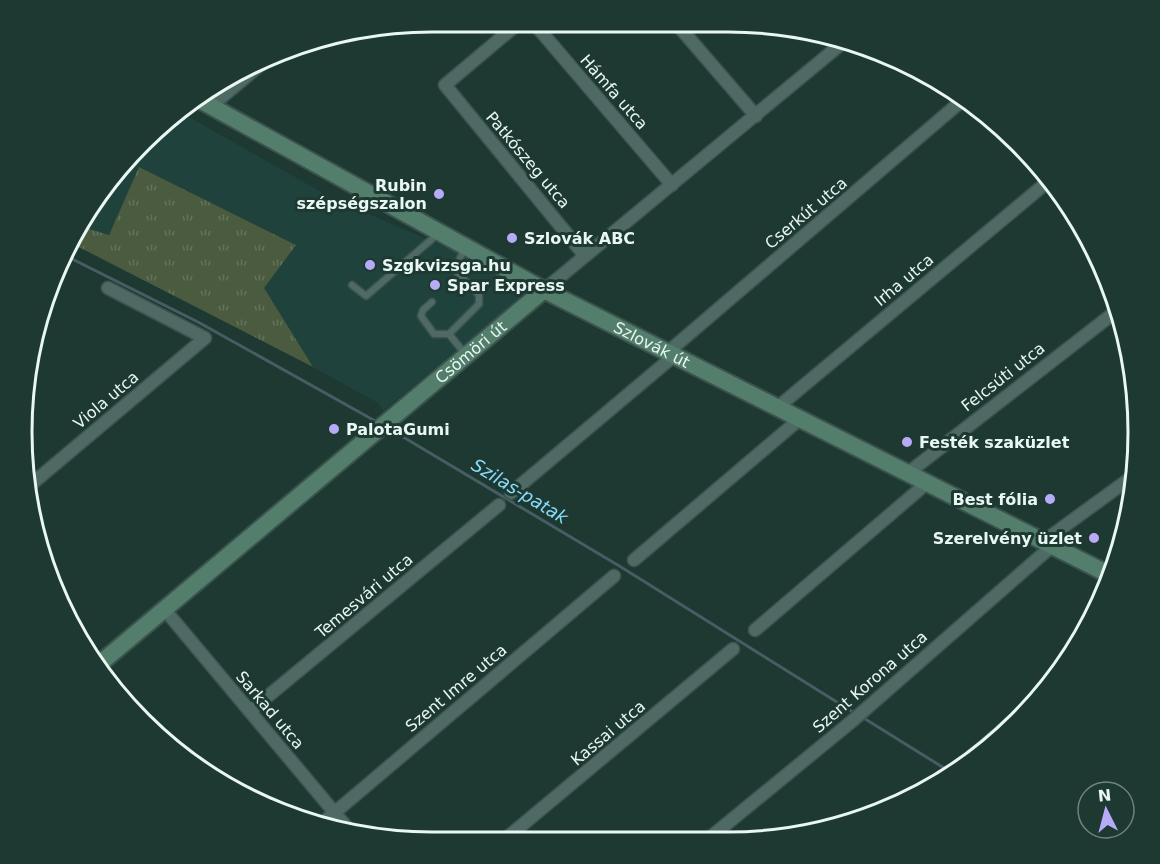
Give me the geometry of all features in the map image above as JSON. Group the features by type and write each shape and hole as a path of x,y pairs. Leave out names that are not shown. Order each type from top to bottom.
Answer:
{"main road":[{"name":"Szlovák út","path":"204,103 544,290 1103,572"},
{"name":"Csömöri út","path":"103,661 544,290"}],"street":[{"name":"Patkószeg utca","path":"508,32 445,85 585,256"},
{"name":"Hámfa utca","path":"541,32 672,184"},
{"path":"684,32 756,116"},
{"name":"Csömöri út","path":"544,290 838,47"},
{"name":"Cserkút utca","path":"671,353 958,104"},
{"name":"Irha utca","path":"778,407 1044,185"},
{"name":"Viola utca","path":"35,481 205,338 108,288"},
{"name":"Felcsúti utca","path":"908,473 1111,315"},
{"path":"511,493 671,353"},
{"path":"634,560 801,418"},
{"path":"754,630 927,483"},
{"name":"Szent Korona utca","path":"717,832 851,722 1048,544 1125,483"},
{"name":"Temesvári utca","path":"250,711 499,505"},
{"name":"Szent Imre utca","path":"327,819 614,576"},
{"name":"Sarkad utca","path":"165,610 342,822"},
{"name":"Kassai utca","path":"514,832 733,649"}],"lane":[{"path":"352,285 366,296 440,232"},
{"path":"432,303 423,310 421,316 425,325 434,334 449,334 479,304 479,295 454,270 465,246"},
{"path":"453,286 462,278"},
{"path":"449,334 466,356"}],"shaded area":[{"path":"186,115 332,198 512,276 523,295 383,411 378,403 313,367 263,288 296,245 139,167 109,235 87,228 114,188 131,168"}],"green space":[{"path":"139,167 296,245 264,288 313,367 78,246 87,228 109,235"}],"waterway":[{"name":"Szilas-patak","path":"71,259 198,322 377,422"},
{"name":"Szilas-patak","path":"388,428 621,567 856,714"},
{"name":"Szilas-patak","path":"862,717 945,769"}],"place":[{"name":"Rubin szépségszalon","path":"439,194"},
{"name":"Szlovák ABC","path":"512,238"},
{"name":"Szgkvizsga.hu","path":"370,265"},
{"name":"Spar Express","path":"435,285"},
{"name":"PalotaGumi","path":"334,429"},
{"name":"Festék szaküzlet","path":"907,442"},
{"name":"Best fólia","path":"1050,499"},
{"name":"Szerelvény üzlet","path":"1094,538"}]}
